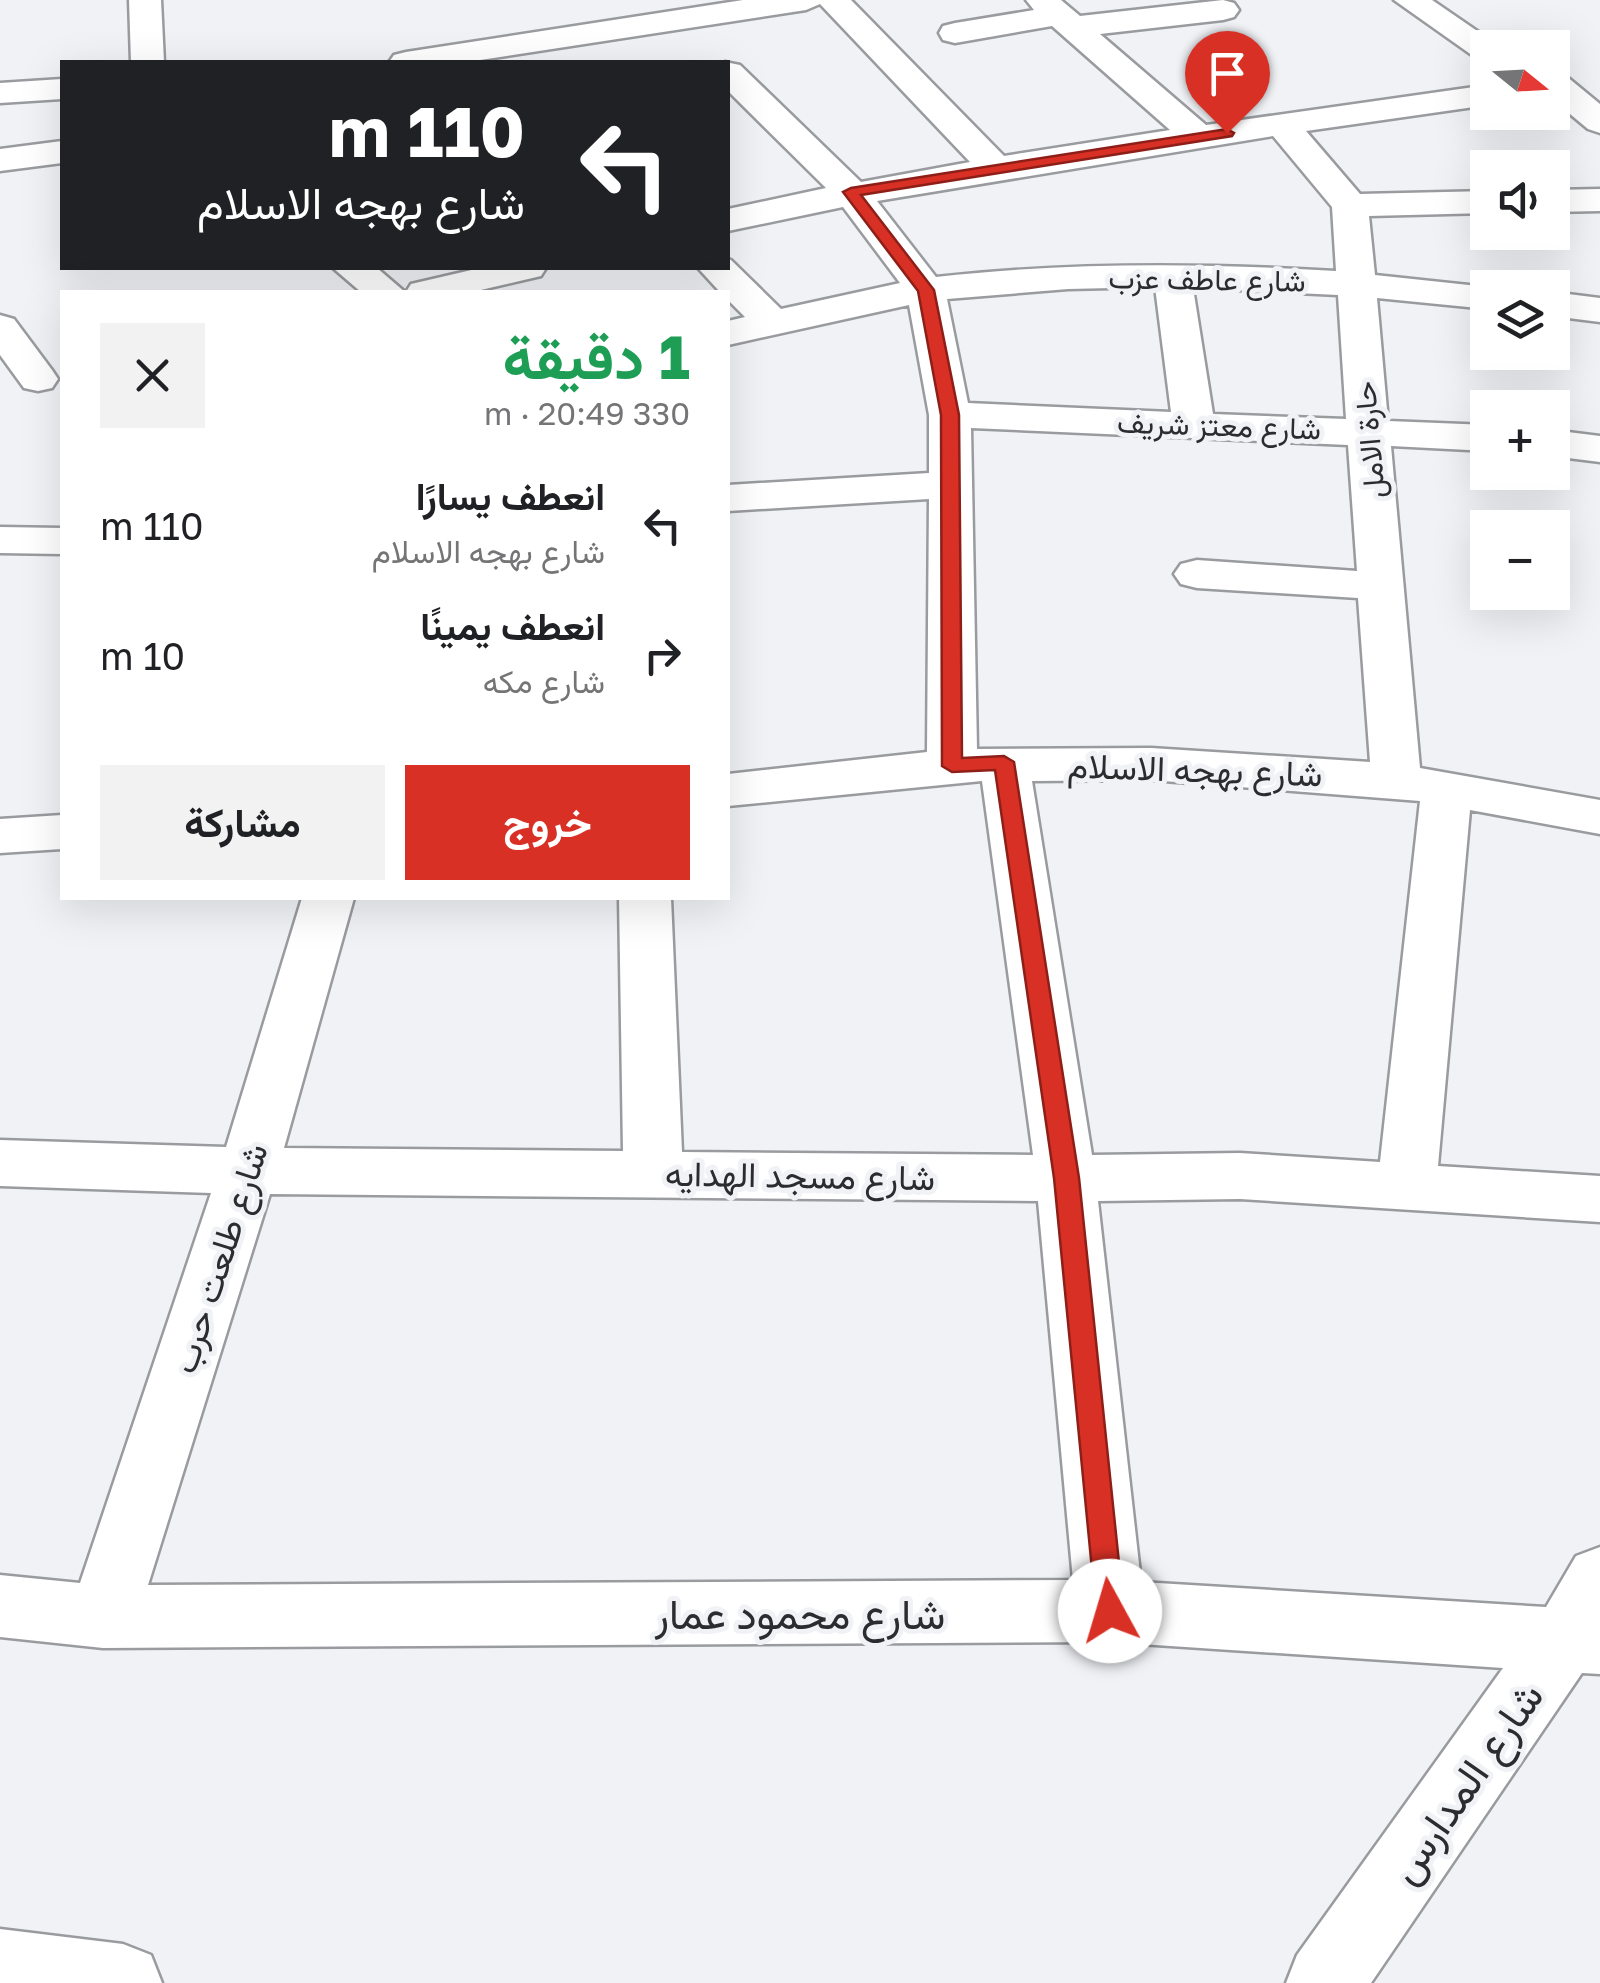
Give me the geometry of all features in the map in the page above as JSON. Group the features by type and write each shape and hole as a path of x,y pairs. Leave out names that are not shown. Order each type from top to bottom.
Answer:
{"street":[{"path":"145,0 148,60"},
{"path":"437,60 484,57 545,40 806,0"},
{"path":"832,0 996,168"},
{"path":"1410,0 1470,39"},
{"path":"955,33 1058,14 1223,10"},
{"path":"522,14 545,40"},
{"path":"1058,14 1200,138"},
{"path":"675,20 716,60"},
{"path":"1570,80 1600,72"},
{"path":"730,74 851,192 926,290 950,415 950,485 978,764 1066,1178 1110,1611"},
{"path":"0,93 60,89"},
{"path":"730,220 851,192 1470,97"},
{"path":"1570,98 1600,122"},
{"path":"1282,125 1350,205 1470,202"},
{"path":"0,160 60,152"},
{"path":"1570,200 1600,200"},
{"name":"حارة الامل","path":"1350,205 1380,586 1421,783 1407,1184"},
{"path":"355,270 383,290"},
{"path":"434,290 518,270"},
{"path":"719,270 772,323"},
{"path":"1172,274 1194,424"},
{"name":"شارع عاطف عزب","path":"730,332 926,290 1044,279 1172,274 1357,283 1470,295"},
{"path":"1570,306 1600,310"},
{"path":"0,327 33,379"},
{"name":"شارع معتز شريف","path":"950,415 1470,437"},
{"path":"1570,446 1600,449"},
{"path":"730,498 950,485"},
{"path":"0,540 60,541"},
{"path":"1196,574 1380,586"},
{"name":"شارع بهجه الاسلام","path":"730,790 978,764 1151,764 1421,783 1600,818"},
{"path":"0,836 60,832"},
{"name":"شارع طلعت حرب","path":"102,1617 248,1171 327,900"},
{"path":"646,900 653,1174"},
{"name":"شارع مسجد الهدايه","path":"0,1163 248,1171 1240,1176 1407,1184 1600,1200"},
{"name":"شارع المدارس","path":"1326,1983 1582,1641 1600,1578"},
{"name":"شارع محمود عمار","path":"0,1606 102,1617 1110,1611 1582,1641"},
{"path":"0,1968 123,1983"}],"route":[{"path":"1110,1611 1066,1178 1004,762 952,766 950,415 926,290 851,192 1227,133"}]}
